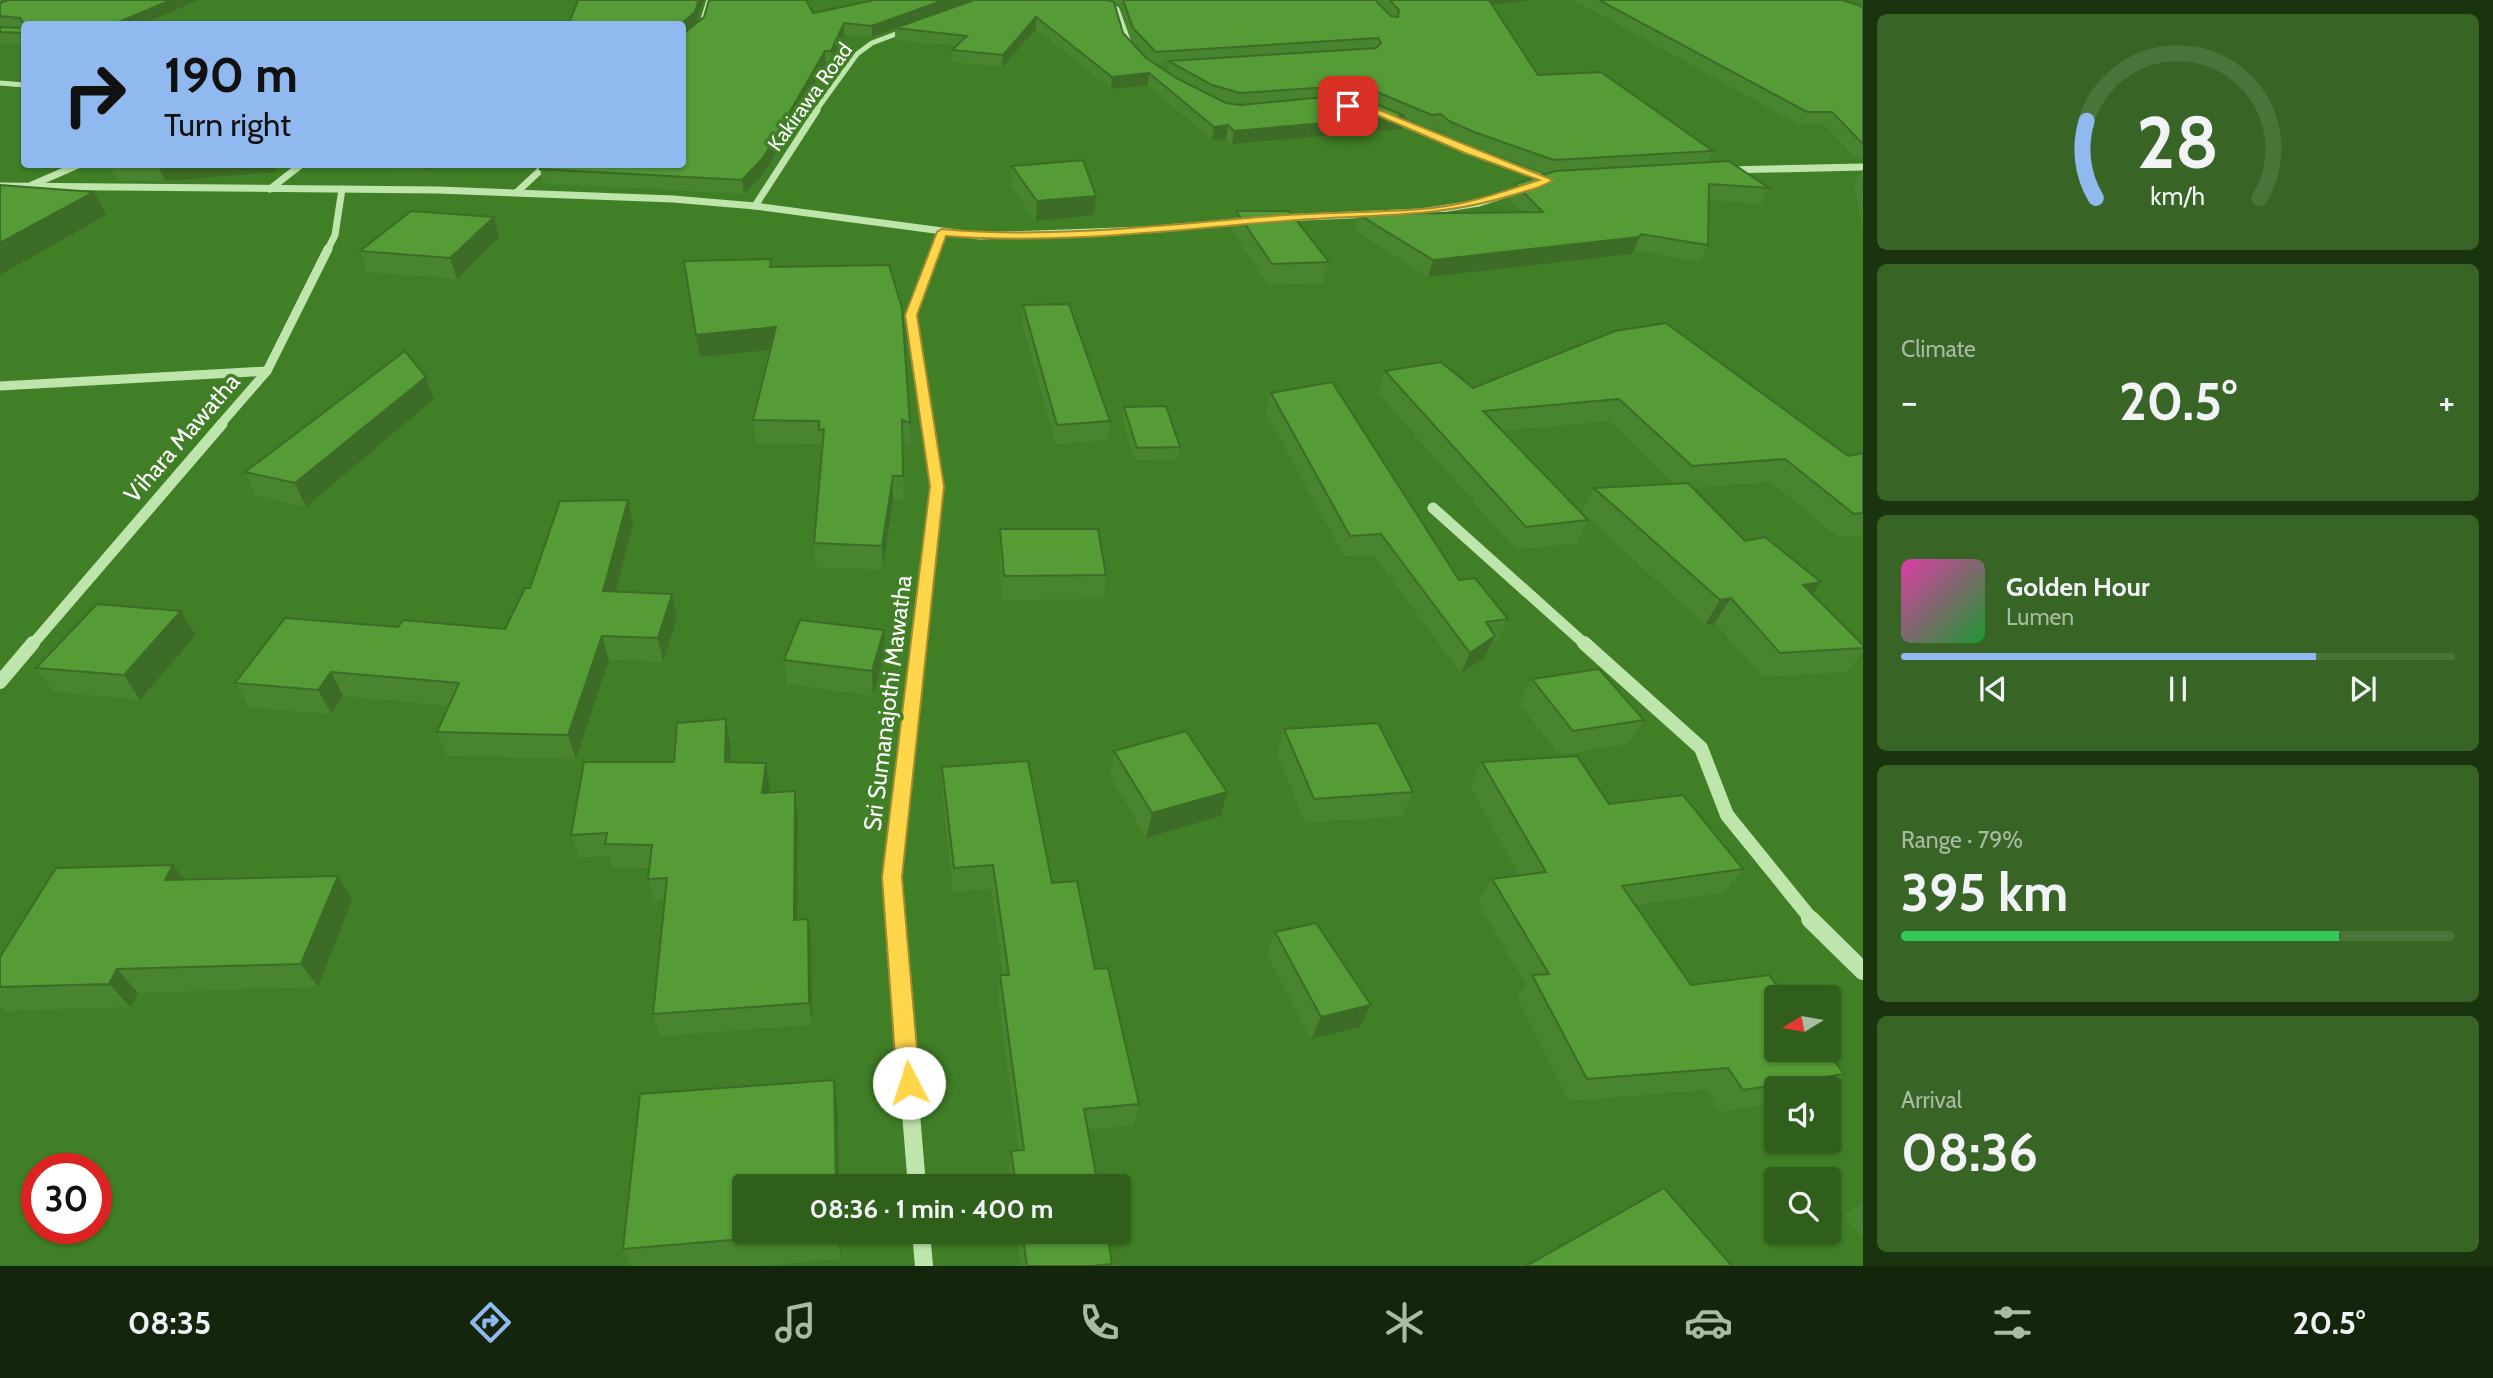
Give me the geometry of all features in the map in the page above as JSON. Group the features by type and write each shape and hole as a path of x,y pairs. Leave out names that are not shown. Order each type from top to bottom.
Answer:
{"street":[{"path":"686,39 701,26 709,0"},
{"path":"1090,0 1117,9 1128,45 1136,53"},
{"name":"Kakirawa Road","path":"755,206 800,133 857,54 872,43 922,24"},
{"path":"0,83 21,85"},
{"path":"1376,112 1468,151 1548,180"},
{"path":"1711,171 1863,167"},
{"path":"9,196 71,168"},
{"path":"270,189 297,168"},
{"path":"517,192 543,168"},
{"path":"1276,219 1422,212 1479,203 1548,180 1562,180"},
{"path":"0,186 517,192 673,199 755,206 980,236 1143,230 1263,220"},
{"name":"Vihara Mawatha","path":"0,682 267,371 335,235 342,189"},
{"name":"Sri Sumanajothi Mawatha","path":"916,1174 892,877 937,486 911,315 942,232"},
{"path":"0,386 267,371"},
{"path":"1433,509 1701,747 1727,815 1802,911 1863,971"},
{"path":"922,1244 924,1266"}],"building":[{"path":"8,0 171,0 121,21 22,21 20,18 0,16 0,3"},
{"path":"578,0 699,0 695,12 684,21 570,21"},
{"path":"709,0 806,0 813,13 875,0 944,0 872,26 844,23 831,51 825,51 763,158 742,180 540,169 686,168 686,32 704,17"},
{"path":"974,0 1108,0 1114,2 1123,33 1146,58 1176,78 1226,103 1240,105 1313,98 1348,98 1371,102 1405,116 1234,131 1228,125 1214,127 1149,73 1112,77 1036,17 1003,55 952,50 967,36 895,28"},
{"path":"1123,0 1375,0 1391,16 1398,17 1399,10 1390,0 1489,0 1538,75 1601,72 1713,151 1554,160 1474,132 1449,121 1441,114 1432,115 1377,92 1331,87 1240,93 1212,85 1169,61 1376,48 1381,43 1378,38 1156,52 1133,28"},
{"path":"1599,0 1842,0 1858,5 1863,8 1863,143 1832,112 1807,112"},
{"path":"21,26 21,33 0,32 0,27"},
{"path":"1083,160 1096,196 1037,201 1012,166"},
{"path":"1729,161 1769,188 1709,184 1708,245 1641,234 1639,237 1433,260 1358,214 1543,212 1515,184 1555,171"},
{"path":"0,185 94,192 0,243"},
{"path":"411,211 494,217 450,258 360,251"},
{"path":"1236,211 1289,211 1329,262 1272,264"},
{"path":"771,259 770,267 889,265 902,308 910,423 902,420 903,476 893,476 882,546 814,543 824,429 819,430 819,421 753,420 776,327 696,335 684,261"},
{"path":"1069,304 1110,421 1057,425 1023,305"},
{"path":"1666,323 1848,456 1863,453 1863,513 1854,514 1785,459 1692,466 1619,399 1483,411 1588,520 1526,527 1385,371 1441,362 1473,388 1615,331"},
{"path":"405,351 426,377 295,483 245,472"},
{"path":"1332,382 1459,580 1475,578 1508,619 1486,622 1495,636 1470,653 1381,534 1350,536 1271,393"},
{"path":"1166,406 1180,447 1137,448 1124,407"},
{"path":"1688,483 1745,541 1765,537 1821,582 1803,585 1863,648 1780,653 1731,598 1720,600 1594,488"},
{"path":"628,500 603,591 672,594 658,638 602,636 568,735 437,732 459,683 331,672 318,690 235,683 285,618 398,627 403,620 505,629 525,588 530,588 560,501"},
{"path":"1000,529 1098,529 1106,575 1004,576"},
{"path":"97,604 181,611 124,675 36,668"},
{"path":"800,620 884,630 872,671 784,660"},
{"path":"1599,669 1644,720 1573,731 1532,679"},
{"path":"726,719 725,762 766,763 762,793 795,791 794,920 808,919 809,1003 653,1014 667,878 648,879 652,845 605,844 607,833 571,835 584,762 674,762 677,723"},
{"path":"1378,723 1413,792 1314,799 1284,729"},
{"path":"1186,731 1227,792 1152,813 1114,751"},
{"path":"1577,756 1609,804 1683,795 1743,869 1622,886 1691,985 1769,975 1776,985 1764,985 1764,1062 1835,1062 1844,1074 1764,1076 1764,1087 1743,1090 1728,1068 1587,1079 1532,975 1549,974 1492,879 1546,872 1482,762"},
{"path":"1028,761 1052,883 1077,881 1095,969 1108,968 1139,1104 1084,1109 1096,1174 1014,1174 1011,1151 1024,1150 1000,975 1009,975 993,865 954,868 942,767"},
{"path":"173,865 165,880 338,876 301,964 117,969 109,984 0,987 0,957 56,868"},
{"path":"1316,923 1371,1005 1321,1017 1275,932"},
{"path":"834,1080 836,1174 732,1174 732,1240 623,1249 640,1094"},
{"path":"1664,1188 1732,1266 1526,1266"},
{"path":"1024,1244 1109,1244 1112,1264 1092,1266 1027,1266"}],"route":[{"path":"909,1083 892,877 937,486 911,315 942,232 980,236 1143,230 1315,216 1422,212 1479,203 1548,180 1468,151 1364,107 1348,106"}]}
